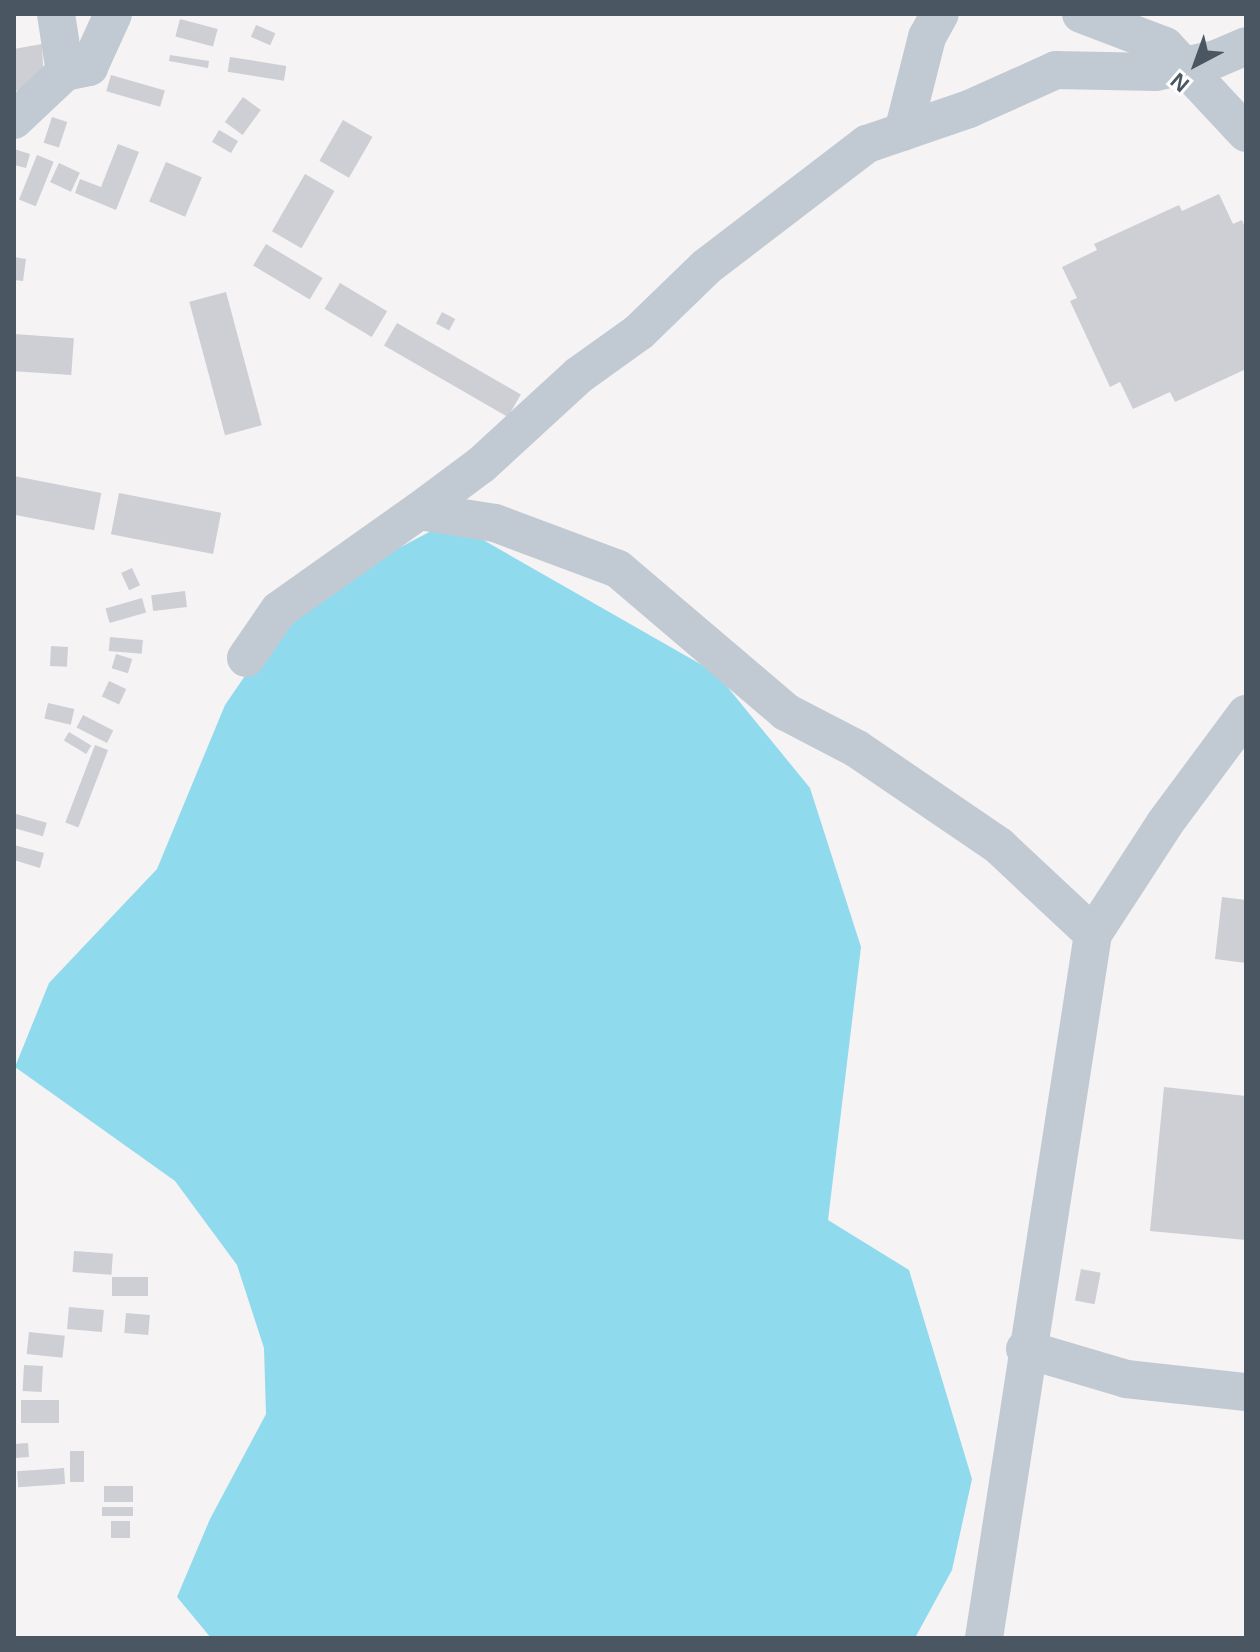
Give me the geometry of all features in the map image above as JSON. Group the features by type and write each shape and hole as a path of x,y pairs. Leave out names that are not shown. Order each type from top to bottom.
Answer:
{"street":[{"path":"56,14 65,72"},
{"path":"14,120 65,72 89,67 113,14"},
{"path":"903,132 927,37 940,14"},
{"path":"1081,14 1165,46 1246,133"},
{"path":"246,658 279,610 481,465 528,418 639,332 706,267 867,144 1056,70 1156,72 1182,67 1246,46"},
{"path":"419,511 495,523 618,569 786,712 857,749 999,846 1093,934"},
{"path":"984,1638 1025,1349 1093,934 1165,823 1246,714"},
{"path":"1025,1349 1126,1379 1246,1392"}],"water":[{"path":"450,521 716,673 810,788 861,947 828,1220 909,1270 972,1479 952,1570 915,1638 211,1638 177,1597 210,1519 266,1414 264,1348 237,1265 175,1181 15,1067 49,983 157,869 225,705 295,603"}],"building":[{"path":"180,19 218,29 213,46 175,36"},
{"path":"256,25 275,33 270,45 251,37"},
{"path":"42,44 44,86 14,91 14,49"},
{"path":"170,55 209,61 208,68 169,61"},
{"path":"230,57 286,66 284,81 228,72"},
{"path":"111,75 165,90 160,107 106,91"},
{"path":"243,97 261,110 243,135 225,122"},
{"path":"52,117 67,122 59,148 44,143"},
{"path":"343,120 372,137 349,178 320,161"},
{"path":"219,130 238,141 231,153 212,142"},
{"path":"118,144 139,152 116,210 75,193 80,179 101,187"},
{"path":"14,149 30,154 26,168 14,165"},
{"path":"37,155 54,162 36,206 19,200"},
{"path":"166,162 202,177 185,217 149,202"},
{"path":"59,163 80,173 71,192 50,182"},
{"path":"305,174 334,191 301,248 272,231"},
{"path":"1219,194 1233,224 1242,220 1246,229 1246,369 1175,402 1170,392 1133,409 1120,382 1110,387 1070,301 1077,298 1062,267 1097,250 1094,244 1179,205 1182,211"},
{"path":"266,244 323,278 310,299 253,265"},
{"path":"14,257 26,259 23,281 14,280"},
{"path":"340,283 387,311 372,337 325,309"},
{"path":"226,292 262,425 225,435 189,302"},
{"path":"442,312 455,319 449,331 436,323"},
{"path":"397,323 521,394 508,417 384,346"},
{"path":"14,334 74,338 71,375 14,371"},
{"path":"14,476 101,493 94,530 14,515"},
{"path":"119,493 221,513 213,554 111,534"},
{"path":"132,568 140,585 129,590 121,573"},
{"path":"185,591 187,607 153,611 151,595"},
{"path":"142,598 146,612 110,623 105,608"},
{"path":"110,637 143,640 142,654 109,651"},
{"path":"51,646 68,647 67,667 50,666"},
{"path":"116,654 132,659 128,673 112,668"},
{"path":"109,681 126,689 119,704 102,696"},
{"path":"48,703 74,709 71,725 44,719"},
{"path":"83,715 113,730 107,743 77,727"},
{"path":"69,732 91,745 86,754 64,741"},
{"path":"95,745 108,750 78,828 65,822"},
{"path":"16,814 47,823 43,836 14,828"},
{"path":"14,845 44,853 40,868 14,860"},
{"path":"1222,897 1246,900 1246,963 1215,959"},
{"path":"1164,1087 1246,1096 1246,1240 1150,1231"},
{"path":"74,1251 113,1254 111,1275 73,1272"},
{"path":"1081,1269 1101,1273 1095,1304 1075,1300"},
{"path":"112,1277 148,1277 148,1296 112,1296"},
{"path":"69,1307 104,1310 102,1332 67,1329"},
{"path":"126,1313 150,1315 148,1335 124,1333"},
{"path":"29,1332 65,1336 63,1358 27,1354"},
{"path":"24,1365 43,1366 42,1392 23,1391"},
{"path":"21,1400 59,1400 59,1423 21,1423"},
{"path":"28,1443 29,1457 15,1458 14,1444"},
{"path":"70,1451 84,1451 84,1482 70,1482"},
{"path":"64,1468 65,1484 18,1487 17,1471"},
{"path":"104,1486 133,1486 133,1502 104,1502"},
{"path":"102,1507 133,1507 133,1516 102,1516"},
{"path":"111,1521 130,1521 130,1538 111,1538"}]}
